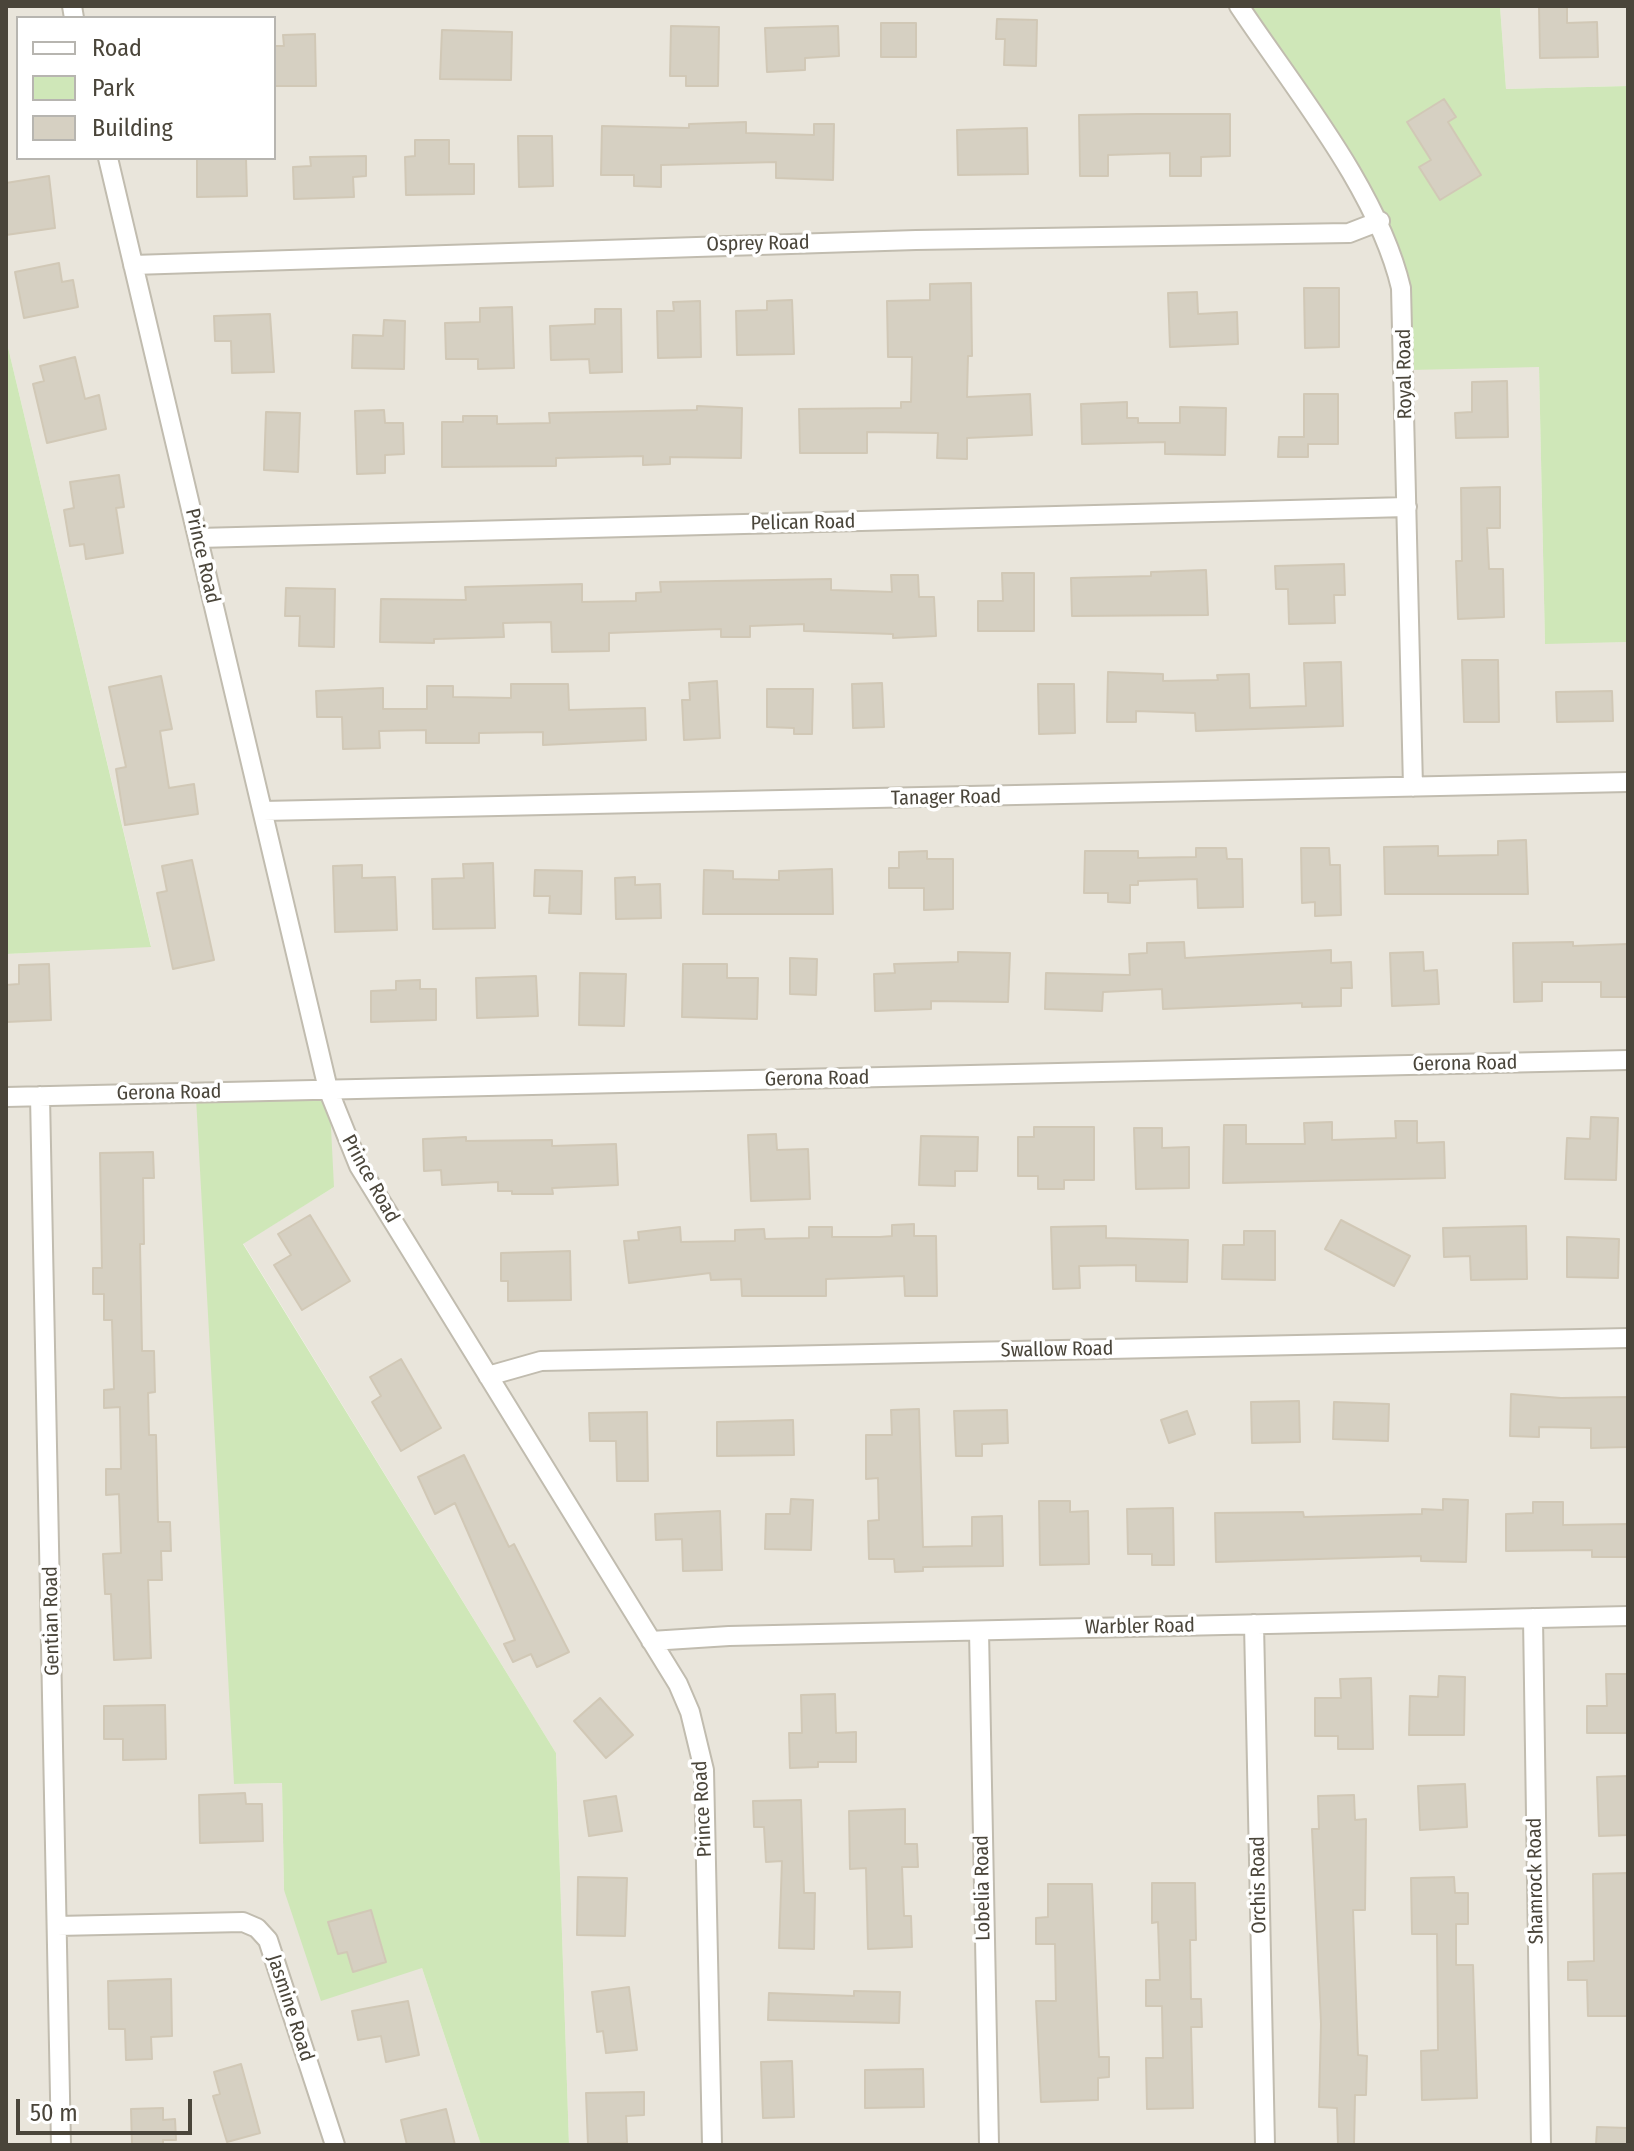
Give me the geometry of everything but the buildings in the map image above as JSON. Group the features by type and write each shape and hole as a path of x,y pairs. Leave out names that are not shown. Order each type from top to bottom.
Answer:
{"street":[{"name":"Royal Road","path":"1239,6 1380,221 1393,255 1404,311 1413,787"},
{"name":"Prince Road","path":"108,160 328,1089 359,1166 651,1641 690,1712 704,1770 712,2145"},
{"name":"Osprey Road","path":"133,265 742,245 1349,233 1380,221"},
{"name":"Pelican Road","path":"198,538 1407,507"},
{"name":"Tanager Road","path":"263,811 1628,782"},
{"name":"Gerona Road","path":"6,1097 1628,1060"},
{"name":"Gentian Road","path":"40,1096 61,2145"},
{"name":"Swallow Road","path":"488,1376 541,1361 1628,1338"},
{"name":"Warbler Road","path":"651,1641 729,1636 1628,1616"},
{"name":"Shamrock Road","path":"1533,1618 1541,2145"},
{"name":"Orchis Road","path":"1254,1624 1265,2145"},
{"name":"Lobelia Road","path":"979,1631 989,2145"},
{"name":"Jasmine Road","path":"57,1926 243,1922 257,1928 268,1940 335,2145"}],"shaded area":[{"path":"6,6 1234,6 1539,366 1545,643 1628,642 1628,2145 569,2145 556,1753 243,1243 334,1187 197,1098 235,1784 282,1783 284,1890 422,1968 481,2145 6,2145 6,954 151,946 6,339"},
{"path":"1500,6 1628,6 1628,86 1506,89"}],"green space":[{"path":"1234,6 1500,6 1506,89 1628,86 1628,642 1545,644 1539,367 1410,370 1403,277 1379,228"},
{"path":"6,339 151,947 6,954"},
{"path":"329,1088 334,1187 243,1244 556,1753 569,2145 481,2145 422,1968 321,2001 284,1890 282,1783 234,1784 196,1098"}]}
